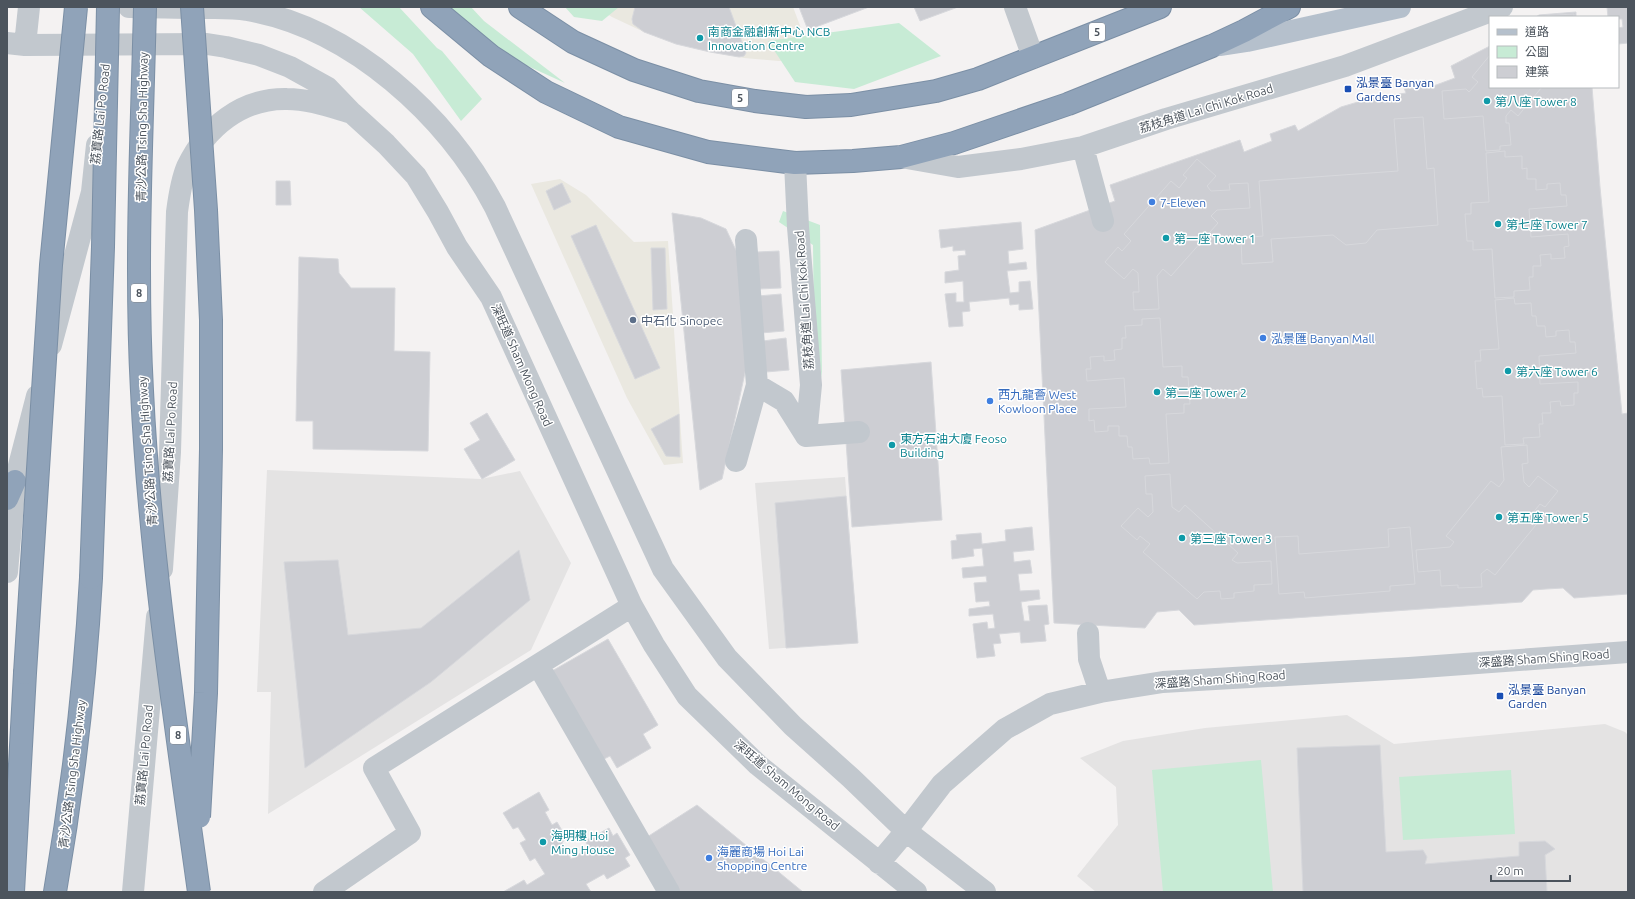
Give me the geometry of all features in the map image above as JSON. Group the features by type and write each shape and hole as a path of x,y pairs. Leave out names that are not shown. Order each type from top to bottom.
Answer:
{"highway":[{"path":"13,892 50,272 76,7"},
{"name":"青沙公路 Tsing Sha Highway","path":"55,892 75,758 84,682 91,586 103,247 108,7"},
{"name":"青沙公路 Tsing Sha Highway","path":"145,7 139,294 144,430 157,578 199,892"},
{"path":"192,7 206,210 211,320 211,449 206,693 201,772 199,892"},
{"name":"荔枝角道 Lai Chi Kok Road","path":"432,7 491,56 546,92 619,127 708,152 795,163 853,161 901,157 954,142 1068,104 1212,46"},
{"name":"5","path":"520,7 574,42 634,70 698,91 755,101 806,107 851,105 936,91 978,79 1160,7"},
{"path":"1212,46 1289,7"}],"main road":[{"name":"荔枝角道 Lai Chi Kok Road","path":"1212,46 1247,41 1400,7"}],"street":[{"path":"16,44 29,7"},
{"name":"荔寶路 Lai Po Road","path":"7,572 11,490 92,192 111,7"},
{"path":"129,7 229,8 247,10 290,20 326,36 368,64 401,88 430,116 459,150 482,181 663,569 727,658 792,726 851,778 906,831 985,892"},
{"path":"1015,7 1033,57"},
{"name":"荔枝角道 Lai Chi Kok Road","path":"901,157 958,167 1021,159 1083,147 1166,119 1346,66 1502,7"},
{"name":"深旺道 Sham Mong Road","path":"16,44 207,44 259,55 290,66 328,88 352,113 386,144 416,176 457,247 491,297 632,606 654,645 688,696 758,765 916,892"},
{"name":"荔寶路 Lai Po Road","path":"133,892 165,531 173,370 177,212 187,168 196,151 221,121 233,112 264,100 288,99 320,104 352,113"},
{"path":"1083,147 1103,221"},
{"name":"荔枝角道 Lai Chi Kok Road","path":"795,163 798,227 810,385 806,436"},
{"path":"736,462 757,385 746,240"},
{"path":"757,385 784,401 806,436 859,432"},
{"path":"324,892 410,833 374,768 632,606"},
{"path":"1088,633 1089,659 1100,692"},
{"name":"深盛路 Sham Shing Road","path":"879,862 906,831 942,784 1005,729 1050,704 1100,692 1163,682 1409,668 1628,652"},
{"path":"538,665 669,892"}],"shaded area":[{"name":"南商金融創新中心 NCB Innovation Centre","path":"596,7 793,7 813,60 778,61 744,58 676,44 644,32 612,17"},
{"name":"中石化 Sinopec","path":"560,179 586,195 634,242 668,241 683,463 664,465 627,398 531,184"},
{"path":"267,470 481,479 520,471 571,563 531,650 268,814 271,692 257,692"},
{"path":"845,477 858,643 769,649 755,483"},
{"path":"1347,715 1394,744 1605,724 1625,732 1628,735 1628,892 1096,892 1077,876 1118,825 1116,787 1080,758 1123,741 1205,728"}],"green space":[{"path":"359,7 399,7 437,48 442,51 482,99 461,121 413,54"},
{"path":"450,7 471,7 484,21 565,83 508,57 478,35"},
{"path":"565,7 619,7 602,21 574,17"},
{"path":"899,23 941,56 854,89 795,82 768,41"},
{"path":"783,211 820,225 822,378 814,329 813,245 779,222"},
{"path":"1261,760 1273,892 1163,892 1152,770"},
{"path":"1511,770 1515,834 1403,840 1399,777"}],"building":[{"name":"南商金融創新中心 NCB Innovation Centre","path":"635,7 729,7 746,53 744,56 739,57 710,52 676,44 644,32 633,24 632,19"},
{"path":"799,7 869,7 808,30"},
{"path":"914,7 958,7 920,21"},
{"path":"1607,7 1628,7 1628,43 1619,44 1619,28 1623,27 1622,19 1619,19 1619,16 1608,16"},
{"path":"1576,12 1576,16 1538,16"},
{"path":"1574,14 1574,16 1540,16"},
{"path":"1489,47 1489,88 1592,88 1622,414 1628,413 1628,594 1574,598 1563,588 1546,589 1533,590 1522,602 1194,625 1179,610 1157,612 1145,628 1054,623 1035,230 1115,201 1110,185 1240,140 1244,152 1272,141 1270,134 1295,125 1298,131 1341,107 1368,99 1406,93 1404,88 1426,80 1428,88 1455,78 1451,66"},
{"name":"第八座 Tower 8","path":"1489,56 1489,88 1541,88 1518,116 1511,110 1506,116 1506,123 1509,123 1511,145 1500,146 1500,150 1486,151 1483,116 1444,119 1442,91 1466,89 1469,92 1478,82 1472,77"},
{"path":"1423,117 1427,169 1434,168 1438,225 1377,230 1366,243 1346,245 1333,235 1271,239 1273,262 1242,264 1241,238 1263,236 1259,181 1398,171 1394,119"},
{"name":"第七座 Tower 7","path":"1505,151 1505,157 1522,156 1522,169 1527,168 1527,179 1536,179 1536,190 1547,189 1547,184 1560,183 1561,195 1566,195 1567,206 1529,209 1531,237 1568,234 1569,246 1564,247 1565,258 1551,259 1551,254 1540,255 1541,266 1533,266 1533,277 1529,277 1530,290 1514,291 1514,297 1495,298 1492,249 1473,250 1473,241 1467,241 1465,214 1471,214 1471,203 1489,202 1486,153"},
{"name":"第一座 Tower 1","path":"1197,159 1216,176 1207,186 1211,191 1230,190 1229,184 1248,183 1250,208 1217,210 1211,216 1218,223 1171,276 1163,269 1157,276 1159,309 1134,310 1133,292 1139,292 1138,273 1133,269 1124,279 1105,262 1118,247 1122,251 1131,241 1124,234 1171,181 1179,188 1187,178 1183,175"},
{"path":"276,181 290,181 291,205 276,205"},
{"path":"562,183 571,202 554,210 546,191"},
{"path":"672,213 701,218 726,229 742,263 751,345 722,479 700,490"},
{"path":"1021,222 1023,249 1008,251 1009,264 1026,262 1027,269 1007,271 1010,293 1019,292 1019,282 1030,281 1033,309 1019,310 1019,304 1010,305 1009,298 969,302 970,311 962,312 963,326 949,327 945,294 956,293 956,302 964,302 963,281 945,283 945,272 959,270 958,256 966,255 965,250 953,251 953,246 941,248 939,230"},
{"path":"596,225 660,368 635,379 571,236"},
{"path":"651,248 665,248 667,309 653,310"},
{"path":"779,251 781,288 759,289 757,252"},
{"path":"299,257 338,259 339,273 351,288 395,288 394,351 430,352 428,451 313,449 313,421 296,421"},
{"path":"781,294 784,331 761,333 758,296"},
{"name":"第六座 Tower 6","path":"1514,298 1515,304 1531,303 1532,316 1536,316 1537,326 1545,326 1546,337 1556,336 1556,331 1569,330 1570,342 1575,342 1576,353 1539,356 1540,384 1578,382 1578,393 1574,393 1574,405 1561,406 1560,401 1550,402 1551,413 1542,413 1543,424 1539,424 1540,437 1523,438 1524,444 1505,445 1502,396 1483,397 1482,388 1477,389 1475,361 1481,361 1480,350 1499,349 1495,300"},
{"name":"第二座 Tower 2","path":"1160,318 1163,367 1182,366 1182,377 1188,377 1190,404 1184,404 1184,413 1166,414 1169,463 1150,464 1149,458 1133,459 1132,447 1128,447 1127,436 1119,436 1119,426 1108,426 1108,431 1095,432 1094,420 1089,421 1089,409 1126,407 1124,378 1087,381 1086,369 1091,369 1090,357 1104,356 1104,361 1115,360 1114,350 1122,349 1122,338 1126,338 1125,326 1142,325 1142,319"},
{"path":"786,338 789,370 766,372 763,341"},
{"name":"東方石油大廈 Feoso Building","path":"931,362 942,520 852,527 841,370"},
{"path":"487,413 515,460 482,479 464,449 480,440 470,423"},
{"path":"679,414 680,457 666,456 651,429"},
{"name":"第五座 Tower 5","path":"1527,445 1528,463 1522,464 1524,482 1529,487 1538,476 1558,491 1545,507 1540,504 1532,514 1540,520 1495,575 1487,569 1481,574 1482,587 1458,588 1458,585 1441,586 1440,570 1418,572 1416,550 1450,547 1454,542 1446,536 1491,481 1499,487 1504,480 1501,447"},
{"name":"第三座 Tower 3","path":"1170,474 1172,507 1179,512 1185,505 1238,553 1232,560 1237,563 1271,561 1272,584 1254,585 1254,591 1234,593 1234,598 1221,599 1220,591 1204,592 1197,599 1143,552 1150,544 1140,536 1137,540 1121,526 1138,508 1148,517 1153,512 1152,494 1146,494 1145,476"},
{"path":"846,496 858,643 786,648 775,503"},
{"path":"1032,527 1034,550 1013,552 1014,562 1030,560 1032,573 1018,574 1020,591 1039,590 1040,599 1021,602 1024,621 1030,621 1028,606 1047,605 1049,624 1044,625 1046,641 1021,643 1020,632 999,634 1001,643 993,644 995,656 977,658 973,624 987,622 988,629 995,628 993,614 969,616 969,609 990,606 989,601 976,602 974,583 987,582 986,576 963,578 962,568 984,566 982,548 973,549 974,556 952,559 951,541 957,540 956,535 981,533 982,544 1006,541 1005,530"},
{"path":"1410,527 1415,584 1390,586 1390,591 1305,598 1304,592 1279,594 1275,537 1298,536 1299,554 1389,547 1388,529"},
{"path":"519,550 530,600 431,682 305,768 284,562 338,560 348,635 421,628"},
{"path":"608,639 658,725 643,734 651,748 617,768 610,756 604,759 552,671"},
{"path":"1380,745 1386,852 1423,850 1427,857 1425,864 1519,856 1519,842 1545,841 1555,849 1545,855 1547,892 1303,892 1297,748"},
{"name":"海明樓 Hoi Ming House","path":"539,792 549,810 545,812 552,825 557,822 567,839 562,842 571,859 589,848 585,841 609,828 613,836 617,833 630,855 625,858 630,866 607,879 604,874 586,884 591,892 503,892 524,880 527,885 545,874 535,858 530,861 520,843 526,840 518,827 513,829 503,813"},
{"name":"海麗商場 Hoi Lai Shopping Centre","path":"697,805 803,892 677,892 644,839"}],"place":[{"name":"南商金融創新中心 NCB Innovation Centre","path":"700,38"},
{"name":"泓景臺 Banyan Gardens","path":"1348,89"},
{"name":"第八座 Tower 8","path":"1487,101"},
{"name":"7-Eleven","path":"1152,202"},
{"name":"第七座 Tower 7","path":"1498,224"},
{"name":"第一座 Tower 1","path":"1166,238"},
{"name":"中石化 Sinopec","path":"633,320"},
{"name":"泓景匯 Banyan Mall","path":"1263,338"},
{"name":"第六座 Tower 6","path":"1508,371"},
{"name":"第二座 Tower 2","path":"1157,392"},
{"name":"西九龍薈 West Kowloon Place","path":"990,401"},
{"name":"東方石油大廈 Feoso Building","path":"892,445"},
{"name":"第五座 Tower 5","path":"1499,517"},
{"name":"第三座 Tower 3","path":"1182,538"},
{"name":"泓景臺 Banyan Garden","path":"1500,696"},
{"name":"海明樓 Hoi Ming House","path":"543,842"},
{"name":"海麗商場 Hoi Lai Shopping Centre","path":"709,858"}]}
